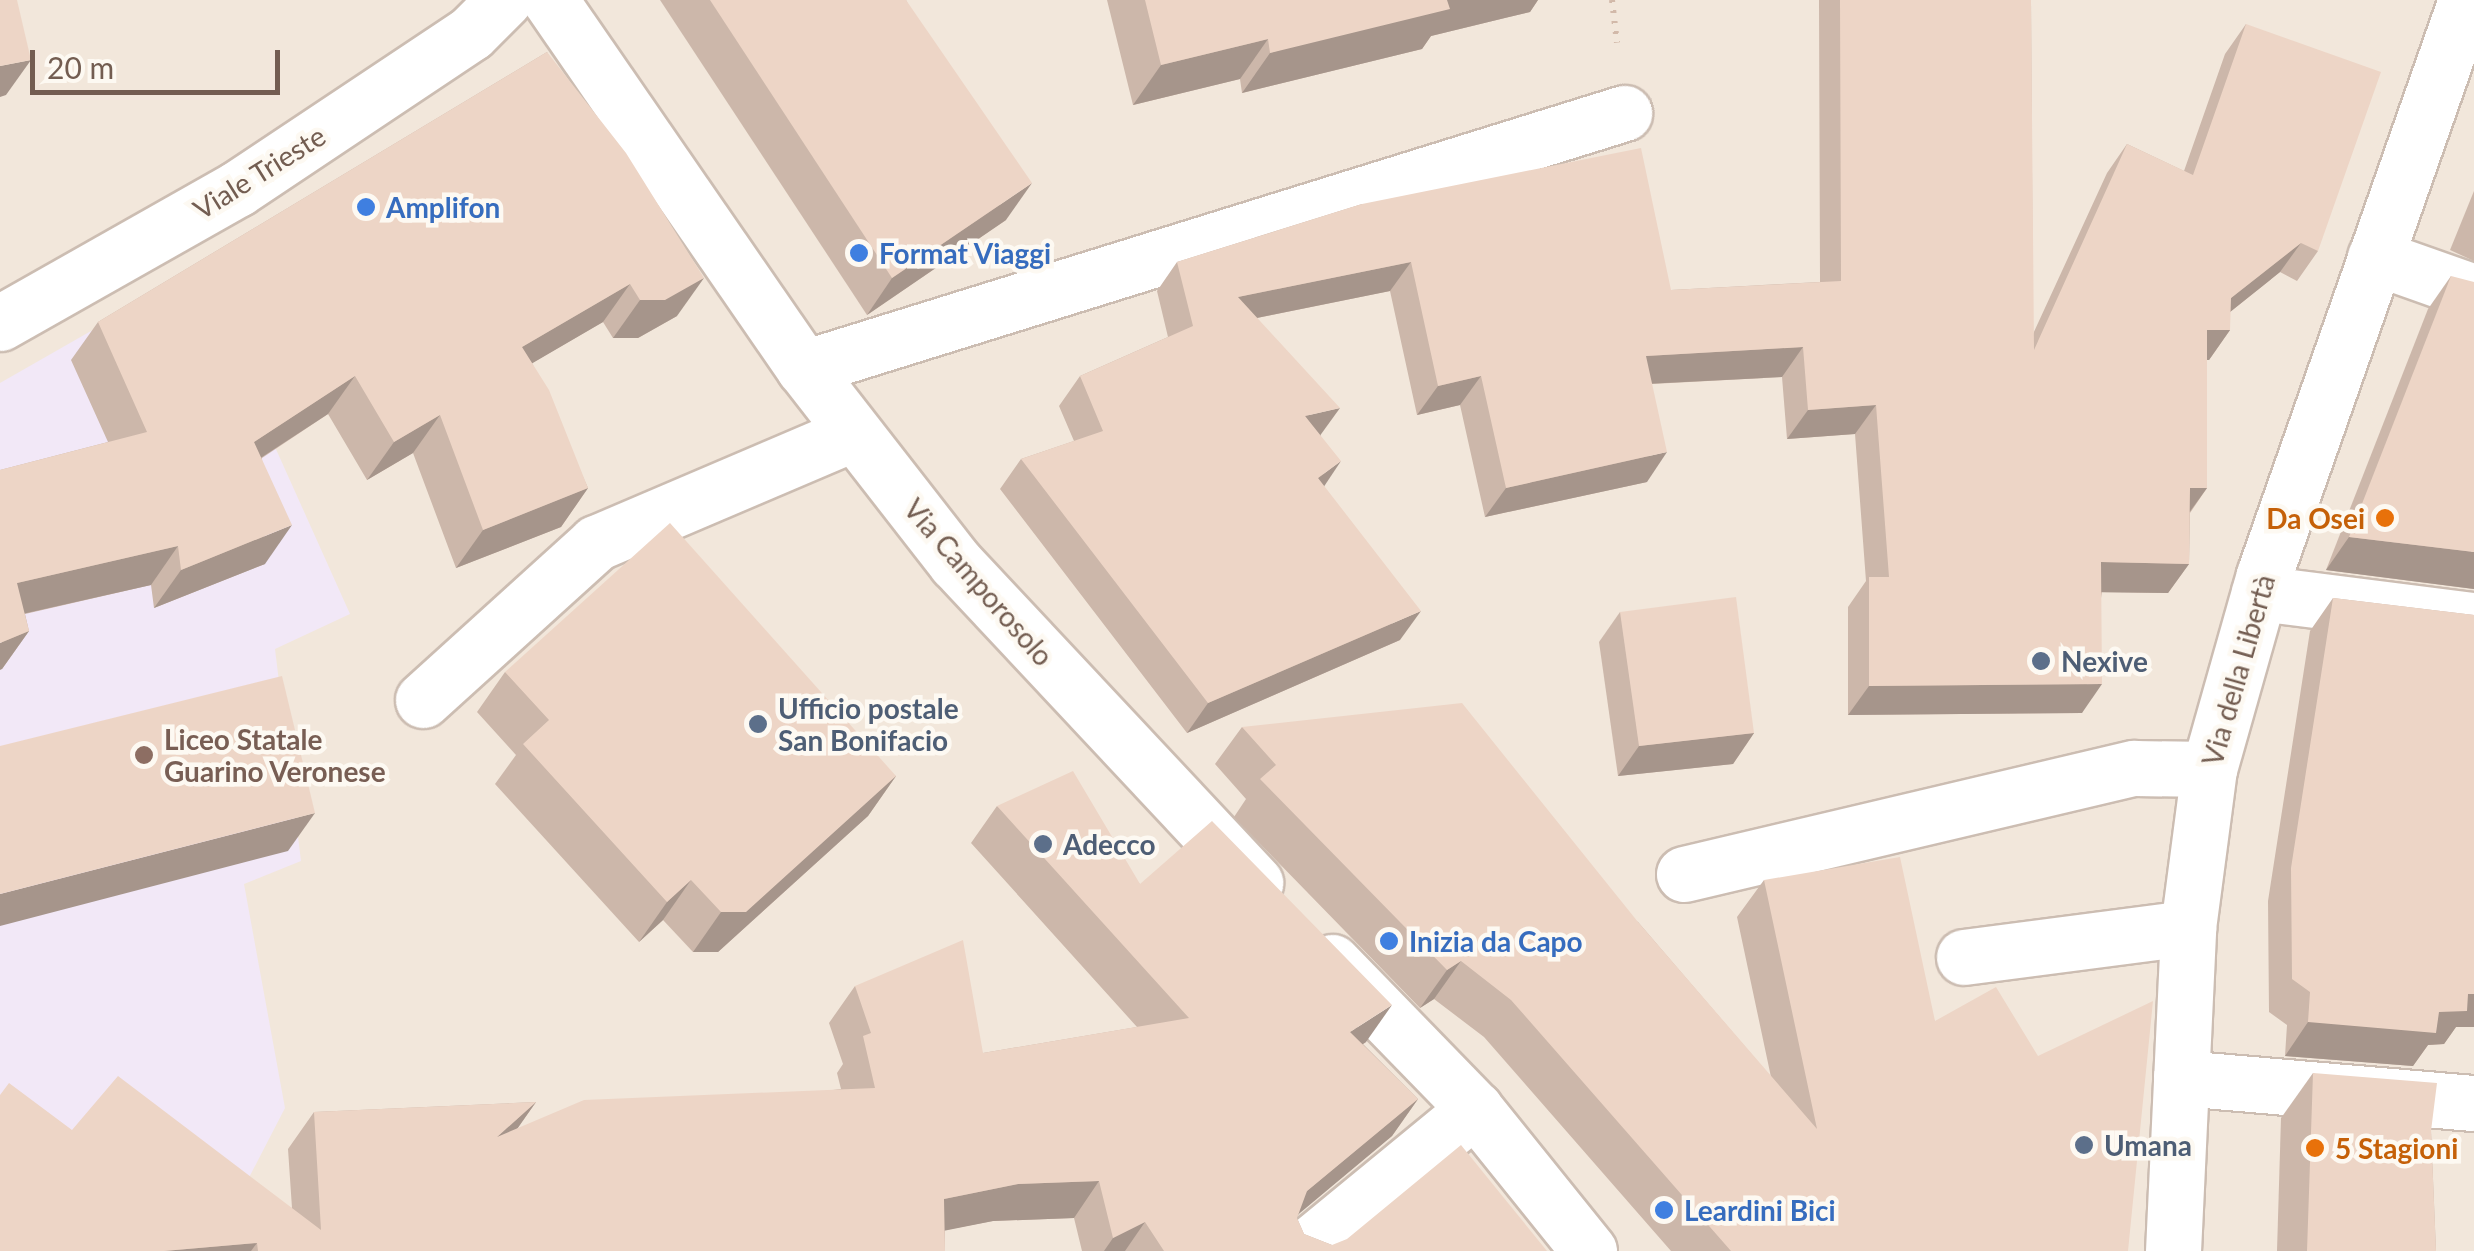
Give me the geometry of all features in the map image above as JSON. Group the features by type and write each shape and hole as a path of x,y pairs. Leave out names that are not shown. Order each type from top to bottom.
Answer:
{"street":[{"name":"Viale Trieste","path":"0,323 237,189 470,33 504,0"},
{"name":"Via Camporosolo","path":"550,0 804,368 956,563 1129,752 1475,1108 1589,1251"},
{"name":"Via della Libertà","path":"2173,1251 2188,928 2209,770 2259,592 2466,0"},
{"path":"804,368 1624,113"},
{"path":"2375,257 2474,292"},
{"path":"422,700 596,543 854,433"},
{"path":"2259,592 2474,620"},
{"path":"1684,874 2134,768 2209,770"},
{"path":"1964,957 2188,928"},
{"path":"2182,1078 2474,1104"},
{"path":"1302,1251 1475,1108"}],"shaded area":[{"path":"0,0 2474,0 2474,1251 0,1251"},
{"name":"Liceo Statale Guarino Veronese","path":"196,271 350,614 275,649 301,861 244,884 285,1108 211,1251 0,1251 0,383"}],"building":[{"path":"0,0 17,0 31,60 0,66"},
{"path":"710,0 906,0 1032,183 892,278"},
{"path":"1145,0 1447,0 1450,9 1270,53 1268,39 1161,65"},
{"path":"1840,0 2031,0 2034,350 2127,144 2193,175 2246,24 2381,72 2318,251 2301,243 2231,298 2230,330 2207,330 2207,488 2190,488 2189,564 2101,562 2102,684 1869,686 1869,577 1889,577 1876,405 1808,410 1803,347 1646,356 1667,452 1506,488 1481,376 1438,386 1411,262 1238,297 1340,408 1305,416 1341,461 1318,478 1421,611 1208,703 1021,459 1103,431 1080,376 1193,326 1177,262 1362,204 1641,148 1671,290 1841,281"},
{"path":"547,52 626,153 704,278 665,300 640,300 630,284 522,347 549,390 588,488 483,530 440,415 394,442 355,376 254,442 292,525 181,570 178,546 17,583 29,631 0,643 0,470 147,432 98,322"},
{"path":"2451,276 2474,282 2474,552 2349,537"},
{"path":"670,523 896,776 746,912 721,912 691,880 667,902 523,744 549,720 505,672"},
{"path":"1736,597 1754,733 1639,746 1620,612"},
{"path":"2333,598 2474,615 2474,994 2468,994 2467,1011 2439,1012 2436,1033 2308,1022 2310,992 2292,979 2291,868"},
{"path":"282,676 315,813 0,894 0,746"},
{"path":"1462,703 1638,922 1817,1129 1764,880 1900,857 1935,1021 1996,987 2038,1056 2153,1001 2128,1251 1731,1251 1511,1000 1461,961 1447,970 1260,779 1276,765 1242,727"},
{"path":"1073,771 1140,884 1212,821 1392,1005 1350,1032 1418,1099 1307,1191 1297,1218 1304,1234 1332,1245 1347,1239 1461,1145 1547,1251 1164,1251 1145,1222 1113,1238 1099,1181 1018,1184 944,1199 945,1251 258,1251 257,1243 164,1251 0,1251 0,1095 9,1083 72,1130 118,1076 321,1230 314,1112 536,1102 497,1137 584,1100 875,1088 863,1036 871,1033 855,986 963,940 983,1053 1189,1018 997,806"},
{"path":"2313,1073 2437,1083 2431,1131 2436,1251 2307,1251"}],"place":[{"name":"Amplifon","path":"366,207"},
{"name":"Format Viaggi","path":"859,253"},
{"name":"Da Osei","path":"2385,518"},
{"name":"Nexive","path":"2041,661"},
{"name":"Ufficio postale San Bonifacio","path":"758,724"},
{"name":"Liceo Statale Guarino Veronese","path":"144,755"},
{"name":"Adecco","path":"1043,844"},
{"name":"Inizia da Capo","path":"1389,941"},
{"name":"Umana","path":"2084,1145"},
{"name":"5 Stagioni","path":"2315,1148"},
{"name":"Leardini Bici","path":"1664,1210"}]}
